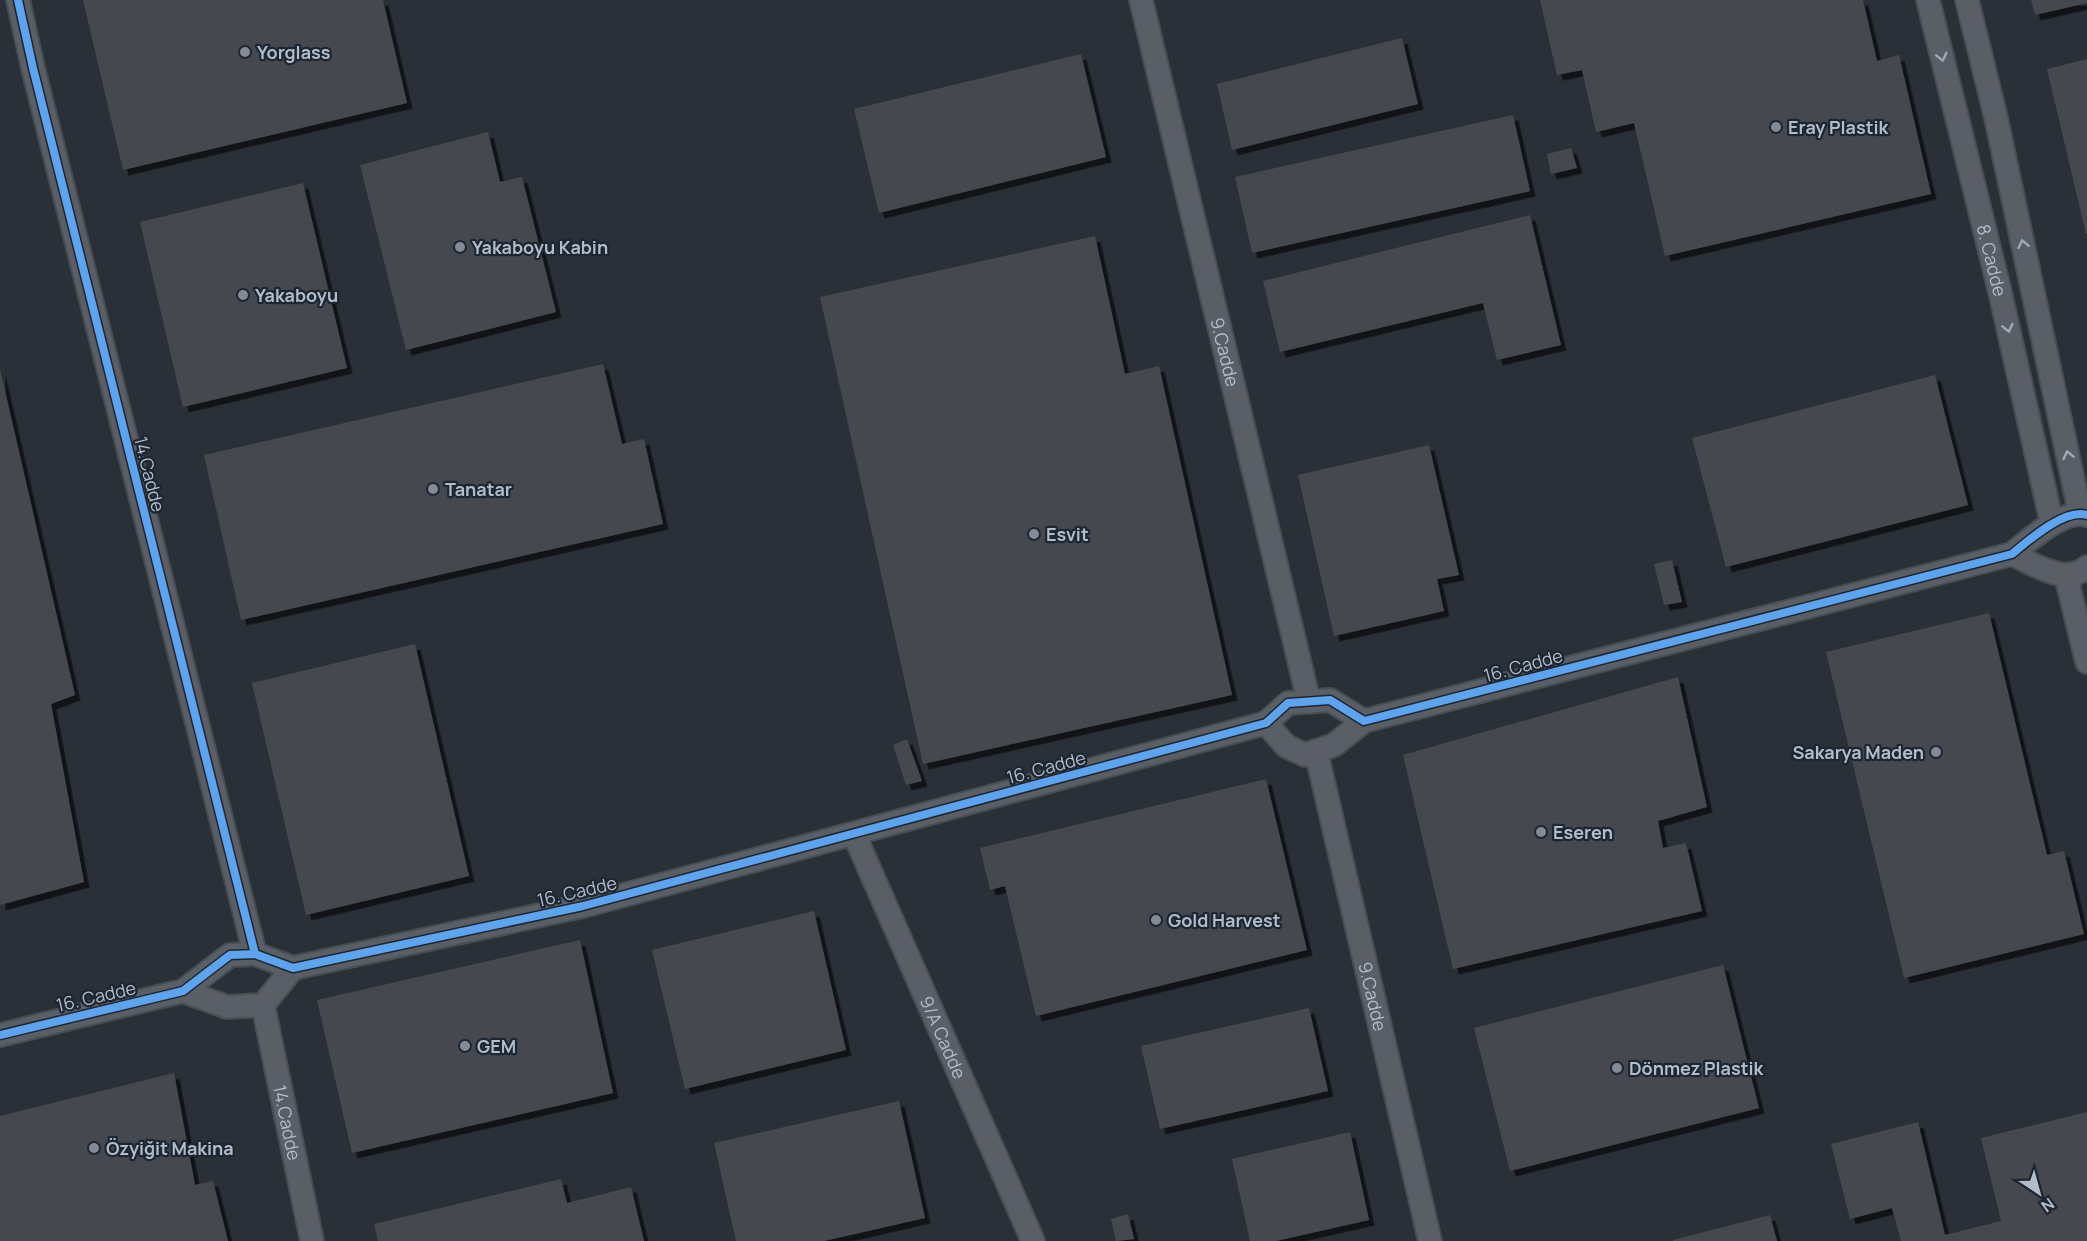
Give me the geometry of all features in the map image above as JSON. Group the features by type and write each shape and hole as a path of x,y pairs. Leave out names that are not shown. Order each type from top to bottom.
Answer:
{"street":[{"name":"14.Cadde","path":"18,0 39,92 255,954"},
{"name":"9.Cadde","path":"1142,0 1309,702"},
{"name":"8. Cadde","path":"1928,0 2000,292 2052,524"},
{"name":"8. Cadde","path":"1967,0 1998,129 2083,514"},
{"name":"16. Cadde","path":"0,1035 183,991 230,955 255,954 292,968 583,906 1266,723 1288,703 1330,700 1364,721 2012,554 2042,528 2083,514"},
{"path":"2012,554 2044,569 2077,572 2087,662"},
{"path":"1266,723 1286,746 1305,755 1334,745 1364,721"},
{"name":"9.Cadde","path":"1316,751 1430,1241"},
{"name":"9/A Cadde","path":"854,834 1033,1241"},
{"path":"183,991 227,1007 263,1005 292,968"},
{"name":"14.Cadde","path":"263,1005 312,1241"}],"building":[{"name":"Yorglass","path":"83,0 383,0 407,103 123,170"},
{"name":"Eray Plastik","path":"1540,0 1863,0 1877,61 1899,55 1931,194 1665,256 1634,123 1596,132 1582,70 1557,75"},
{"path":"2031,0 2087,0 2087,3 2035,15"},
{"path":"1402,38 1418,104 1232,150 1217,84"},
{"path":"1081,54 1106,157 879,213 854,109"},
{"path":"2087,59 2087,234 2086,234 2047,69"},
{"path":"1513,115 1530,191 1252,253 1235,177"},
{"name":"Yakaboyu Kabin","path":"488,132 500,182 522,177 556,312 406,350 360,165"},
{"path":"1571,148 1577,168 1551,174 1547,154"},
{"name":"Yakaboyu","path":"303,183 347,368 183,407 140,222"},
{"path":"1530,215 1561,345 1497,360 1483,303 1280,352 1263,281"},
{"name":"Esvit","path":"1095,236 1125,374 1159,366 1232,695 923,764 820,297"},
{"name":"Tanatar","path":"603,364 622,444 644,439 663,524 241,620 204,455"},
{"path":"0,369 75,695 51,704 84,882 0,905"},
{"path":"1935,375 1968,505 1726,567 1692,438"},
{"path":"1429,445 1459,575 1437,579 1444,611 1334,636 1298,475"},
{"path":"1672,560 1682,602 1664,605 1654,564"},
{"name":"Sakarya Maden","path":"1989,613 2047,855 2064,851 2084,934 1904,978 1826,652"},
{"path":"415,644 469,876 306,915 252,683"},
{"name":"Eseren","path":"1678,677 1707,807 1658,821 1663,848 1686,843 1702,911 1453,969 1403,755"},
{"path":"907,739 922,781 906,785 893,745"},
{"name":"Gold Harvest","path":"1266,779 1307,950 1036,1016 1005,886 990,890 980,848"},
{"path":"814,911 846,1050 685,1089 652,950"},
{"name":"GEM","path":"580,940 613,1093 352,1153 317,1000"},
{"name":"Dönmez Plastik","path":"1723,965 1759,1108 1510,1171 1474,1028"},
{"path":"1309,1008 1328,1091 1160,1129 1141,1046"},
{"name":"Özyiğit Makina","path":"174,1073 195,1185 213,1181 228,1241 0,1241 0,1116"},
{"path":"899,1101 925,1218 824,1241 736,1241 714,1143"},
{"path":"2087,1112 2087,1241 1901,1241 1892,1208 1850,1219 1831,1144 1918,1122 1945,1235 2001,1221 1981,1138"},
{"path":"1350,1132 1369,1220 1276,1241 1250,1241 1232,1159"},
{"path":"561,1179 567,1203 631,1187 644,1241 378,1241 374,1224"},
{"path":"1128,1214 1134,1239 1116,1241 1111,1219"},
{"path":"1770,1215 1777,1241 1673,1241 1673,1240"}],"cycle path":[{"path":"18,0 33,68 255,954"},
{"path":"0,1035 183,991 230,955 255,954 293,968 583,906 1266,723 1288,703 1330,700 1364,721 2012,554 2058,521 2068,516 2087,515"}],"place":[{"name":"Yorglass","path":"245,52"},
{"name":"Eray Plastik","path":"1776,127"},
{"name":"Yakaboyu Kabin","path":"460,247"},
{"name":"Yakaboyu","path":"243,295"},
{"name":"Tanatar","path":"433,489"},
{"name":"Esvit","path":"1034,534"},
{"name":"Sakarya Maden","path":"1936,752"},
{"name":"Eseren","path":"1541,832"},
{"name":"Gold Harvest","path":"1156,920"},
{"name":"GEM","path":"465,1046"},
{"name":"Dönmez Plastik","path":"1617,1068"},
{"name":"Özyiğit Makina","path":"94,1148"}]}
